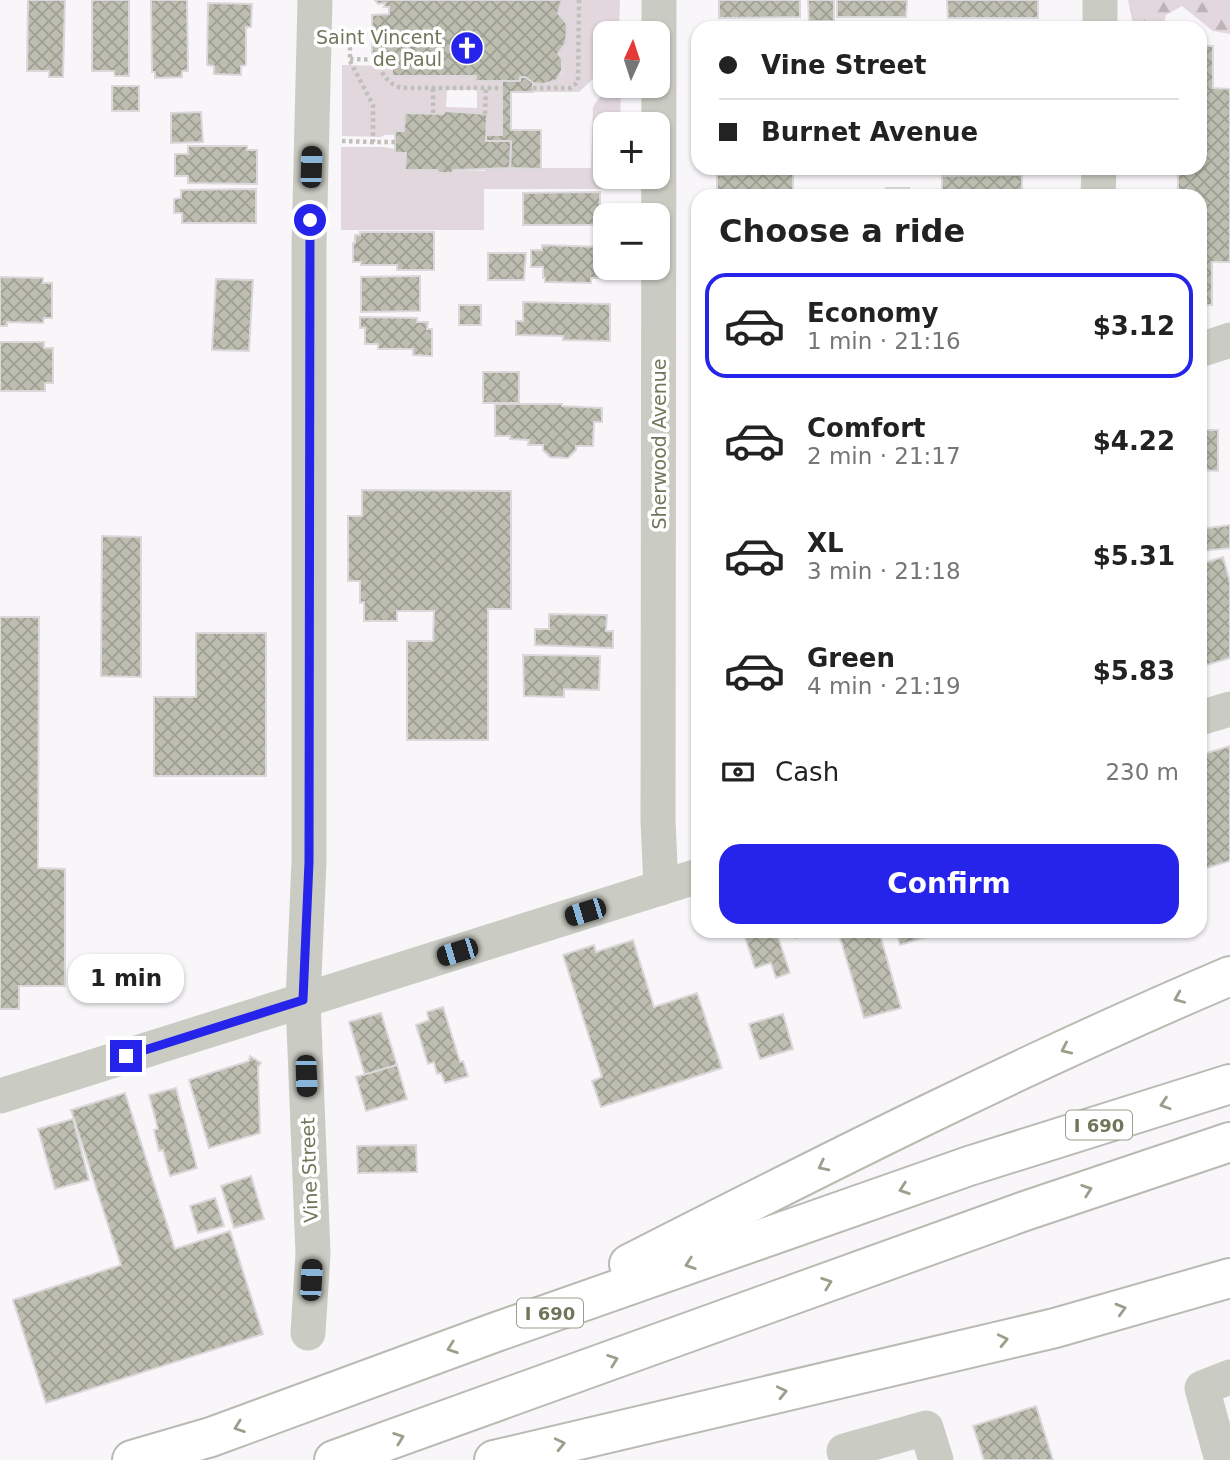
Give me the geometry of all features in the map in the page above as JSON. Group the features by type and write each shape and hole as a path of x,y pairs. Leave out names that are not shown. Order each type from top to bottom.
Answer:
{"highway":[{"path":"496,1332 876,1139 1128,1020 1230,976"},
{"name":"I 690","path":"132,1460 211,1437 496,1332 969,1166 1230,1084"},
{"path":"334,1460 1022,1212 1230,1142"},
{"path":"494,1460 1055,1328 1230,1278"}],"street":[{"name":"Vine Street","path":"308,1333 313,1254 303,1000 309,862 309,247 315,0"},
{"name":"Sherwood Avenue","path":"659,0 658,821 662,888"},
{"path":"1100,0 1100,21"},
{"path":"1207,348 1230,340"},
{"path":"1207,716 1230,709"},
{"path":"0,1096 691,878"},
{"path":"1222,1460 1223,1380"},
{"path":"847,1460 844,1451 926,1428 936,1460"}],"path":[{"path":"533,88 571,88 578,82 579,0"},
{"path":"350,33 350,59 372,100 373,142"},
{"path":"358,33 372,34"},
{"path":"350,59 385,60"},
{"path":"375,60 392,86 502,88"},
{"path":"433,88 433,113"},
{"path":"485,114 486,88"},
{"path":"343,141 395,142"}],"green space":[{"path":"562,0 620,0 619,21 593,21 593,79 579,92 533,92 533,83 553,81 559,78 564,68 558,54 567,33 558,13"},
{"path":"1128,0 1230,0 1230,34 1213,31 1207,26 1207,21 1201,21 1182,6 1166,15 1165,21 1132,21"},
{"path":"342,65 392,66 392,76 476,76 476,81 502,81 502,135 486,135 486,114 445,111 443,114 405,113 404,131 395,131 395,135 342,136","holes":["447,90 477,90 477,108 446,107"]},
{"path":"621,98 620,112 593,112 593,189 484,189 484,230 341,230 341,147 395,149 395,153 406,153 406,169 437,170 440,173 451,173 454,170 485,171 486,168 591,168 593,107 598,100"}],"building":[{"path":"28,0 65,0 63,77 49,77 49,71 27,71"},
{"path":"92,0 129,0 129,76 115,76 114,71 92,71"},
{"path":"151,0 187,0 188,71 182,71 182,77 155,78 155,72 152,72"},
{"name":"Saint Vincent de Paul","path":"375,0 562,0 558,13 567,24 566,42 558,54 562,59 562,70 557,80 543,84 533,83 525,77 520,77 520,81 475,81 476,76 392,76 392,66 385,65 385,54 372,53 372,15 389,14 389,7 384,7 385,3 378,4"},
{"path":"719,0 800,0 800,17 719,18"},
{"path":"808,0 834,0 834,21 809,21"},
{"path":"837,0 907,0 906,17 837,17"},
{"path":"947,0 1038,0 1038,18 948,18"},
{"path":"208,3 252,4 251,27 246,27 246,65 241,66 241,75 214,74 214,66 207,65"},
{"path":"1207,46 1213,46 1213,88 1230,89 1230,262 1212,262 1212,305 1207,305 1207,189 1178,189 1178,175 1207,175"},
{"path":"520,77 533,83 533,92 511,92 511,130 541,130 541,169 510,168 511,141 486,141 486,135 502,135 502,81 520,81"},
{"path":"112,86 139,86 139,111 112,111"},
{"path":"445,111 487,114 486,141 511,141 510,168 454,170 451,173 405,170 406,153 395,153 395,131 404,131 405,113 443,114"},
{"path":"201,112 203,142 171,143 171,113"},
{"path":"188,146 247,146 247,150 257,150 257,184 188,183 188,176 175,176 175,154 188,154"},
{"path":"717,175 793,175 793,189 717,189"},
{"path":"1022,175 1022,189 942,189 942,176"},
{"path":"256,189 256,223 182,223 182,213 174,213 174,199 181,198 181,190"},
{"path":"600,192 600,203 593,203 593,225 523,225 523,193"},
{"path":"360,232 434,232 434,270 397,270 397,265 361,265 361,262 353,262 353,243 355,235 360,235"},
{"path":"542,245 593,247 591,283 545,282 543,267 531,267 531,250 542,250"},
{"path":"488,253 526,253 524,280 488,280"},
{"path":"420,276 420,311 361,312 361,277"},
{"path":"0,277 43,278 43,283 52,283 52,318 44,318 43,323 7,322 7,326 0,326"},
{"path":"216,279 253,280 249,351 212,350"},
{"path":"523,302 610,304 610,341 516,335 516,321 523,321"},
{"path":"459,305 481,305 481,325 459,325"},
{"path":"360,317 417,318 417,322 428,322 427,329 432,329 432,356 413,355 413,349 378,349 378,344 365,344 365,328 360,328"},
{"path":"0,342 44,342 44,348 53,348 53,383 45,383 45,391 0,391"},
{"path":"483,372 519,372 519,403 483,403"},
{"path":"495,404 562,404 602,408 602,422 594,422 593,446 576,446 576,450 568,458 550,457 543,450 543,445 528,445 529,440 510,439 510,436 495,436"},
{"path":"1207,430 1218,430 1218,471 1207,470"},
{"path":"362,490 511,491 511,609 488,609 488,740 407,740 407,641 433,641 434,611 397,611 397,621 364,621 364,602 360,603 360,581 348,581 348,516 362,516"},
{"path":"1230,525 1230,548 1207,550 1207,528"},
{"path":"102,536 141,537 141,677 101,676"},
{"path":"1223,557 1230,582 1230,658 1207,665 1207,562"},
{"path":"549,614 607,615 606,631 613,631 613,648 535,645 535,629 549,629"},
{"path":"0,617 39,617 38,868 65,869 65,986 19,986 19,1009 0,1009"},
{"path":"196,633 266,633 266,776 154,776 154,697 196,697"},
{"path":"523,655 600,656 599,690 564,689 564,697 524,696"},
{"path":"1230,746 1230,861 1207,868 1207,753"},
{"path":"745,938 778,938 790,973 776,978 771,963 755,968"},
{"path":"840,938 881,938 901,1008 864,1018"},
{"path":"898,938 923,938 900,945"},
{"path":"633,940 654,1007 697,993 722,1068 601,1107 592,1081 602,1077 563,955 594,945 596,952"},
{"path":"443,1007 460,1062 463,1061 468,1076 445,1083 441,1073 437,1074 434,1062 428,1064 416,1025 429,1020 427,1012"},
{"path":"381,1013 397,1065 365,1075 349,1022"},
{"path":"783,1014 793,1049 760,1059 749,1024"},
{"path":"250,1056 261,1063 258,1067 260,1133 209,1148 189,1080 249,1061"},
{"path":"397,1065 407,1099 366,1111 356,1077"},
{"path":"176,1088 197,1168 170,1176 163,1150 159,1151 154,1130 158,1129 149,1095"},
{"path":"125,1093 175,1249 230,1231 263,1334 46,1403 13,1300 121,1265 71,1110"},
{"path":"73,1119 89,1180 55,1189 38,1129"},
{"path":"416,1145 417,1172 358,1173 357,1146"},
{"path":"251,1176 264,1219 234,1228 221,1186"},
{"path":"215,1198 224,1226 198,1233 190,1206"},
{"path":"1036,1406 1053,1460 984,1460 973,1426"}],"place":[{"name":"Saint Vincent de Paul","path":"467,48"}],"route":[{"path":"126,1056 303,1000 309,862 310,220"}]}
